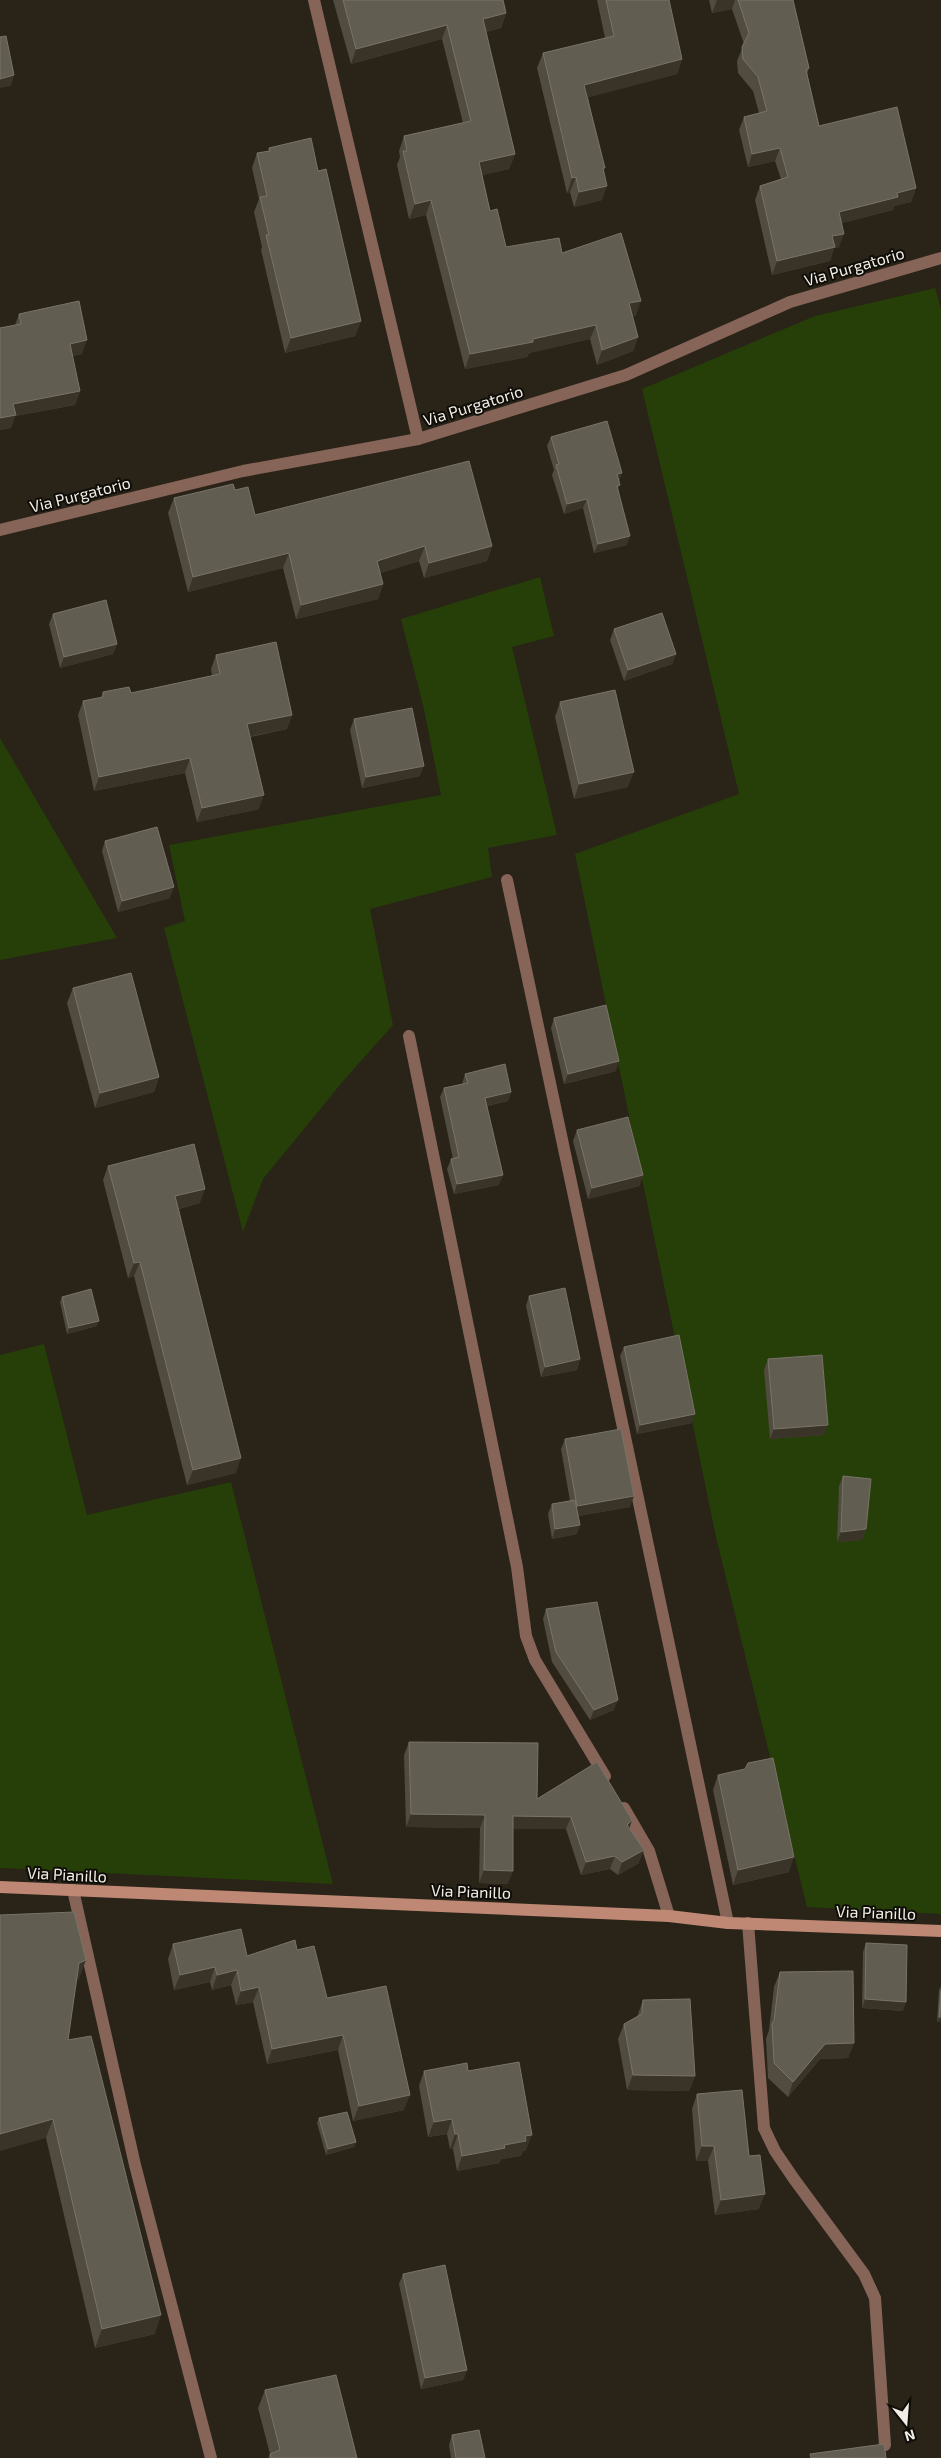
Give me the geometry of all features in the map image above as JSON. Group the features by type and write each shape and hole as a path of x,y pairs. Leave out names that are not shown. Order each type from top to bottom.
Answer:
{"street":[{"path":"314,0 418,439"},
{"name":"Via Purgatorio","path":"0,530 243,471 418,439 626,375 790,302 941,258"},
{"path":"507,880 728,1923"},
{"path":"409,1036 517,1567 526,1636 535,1660 610,1784"},
{"path":"619,1801 649,1851 669,1916"},
{"name":"Via Pianillo","path":"0,1887 669,1916 728,1923 941,1931"},
{"path":"73,1890 135,2165 211,2458"},
{"path":"748,1923 764,2128 775,2150 794,2179 864,2274 875,2298 885,2445"}],"green space":[{"path":"935,288 941,309 941,1914 807,1907 716,1537 575,854 739,794 642,389 815,316"},
{"path":"540,577 554,636 512,647 557,835 488,848 492,877 370,909 393,1025 344,1080 263,1179 243,1232 164,928 185,921 169,845 441,795 424,709 401,619"},
{"path":"0,738 117,938 0,960"},
{"path":"44,1344 87,1515 231,1482 333,1884 0,1868 0,1355"}],"building":[{"path":"343,0 503,0 506,13 483,19 515,154 479,162 490,211 497,209 506,247 559,238 562,253 621,233 641,301 629,303 638,337 602,350 596,325 533,339 533,342 470,354 431,200 415,204 403,151 407,151 404,136 471,121 447,25 356,49"},
{"path":"606,0 669,0 682,59 584,85 605,168 603,168 607,186 579,192 576,177 572,178 543,53 614,36"},
{"path":"738,0 793,0 809,68 806,70 819,126 897,107 916,188 897,193 898,197 839,212 844,234 832,236 835,247 777,261 760,186 788,177 780,148 752,154 744,117 767,111 758,77 743,59 742,47 749,33"},
{"path":"6,36 14,75 0,79 0,37"},
{"path":"311,138 318,171 326,169 361,321 291,338 266,235 269,235 260,197 267,196 257,153 270,151 269,148"},
{"path":"79,301 87,340 70,344 80,391 13,404 16,415 0,418 0,328 21,324 19,314"},
{"path":"607,421 622,473 617,474 620,485 617,486 630,536 598,544 587,499 567,504 556,465 559,464 551,437"},
{"path":"469,461 492,546 429,563 425,546 377,561 383,584 301,605 289,553 193,577 174,498 233,484 235,490 248,487 255,515"},
{"path":"106,600 117,644 64,657 53,614"},
{"path":"662,613 676,654 628,670 614,629"},
{"path":"276,642 292,715 247,724 264,795 202,808 190,758 99,777 83,701 103,697 103,692 129,687 131,693 220,674 216,655"},
{"path":"615,690 634,772 579,784 560,702"},
{"path":"412,708 424,766 366,777 354,719"},
{"path":"157,827 174,887 122,901 105,841"},
{"path":"131,973 159,1077 100,1093 73,988"},
{"path":"606,1005 619,1061 568,1074 554,1018"},
{"path":"505,1064 511,1092 485,1098 503,1175 457,1184 451,1159 459,1157 444,1088 468,1083 465,1074"},
{"path":"628,1117 643,1175 592,1188 577,1130"},
{"path":"194,1144 205,1189 175,1196 241,1458 193,1470 140,1262 134,1263 108,1166"},
{"path":"565,1288 580,1359 545,1367 529,1296"},
{"path":"91,1289 99,1321 69,1328 62,1297"},
{"path":"679,1335 695,1414 640,1425 624,1347"},
{"path":"822,1355 828,1425 774,1429 768,1359"},
{"path":"621,1429 634,1496 577,1506 565,1439"},
{"path":"843,1476 871,1479 866,1529 841,1532"},
{"path":"575,1500 580,1525 555,1529 552,1504"},
{"path":"597,1602 618,1700 594,1710 556,1652 546,1609"},
{"path":"409,1742 538,1743 537,1799 597,1762 632,1820 627,1825 644,1850 622,1862 615,1856 586,1862 571,1817 513,1816 513,1871 484,1870 485,1815 411,1814"},
{"path":"773,1758 794,1857 738,1870 718,1775 745,1769 748,1763"},
{"path":"74,1912 86,1960 79,1963 68,2040 91,2036 161,2315 102,2329 53,2119 0,2134 0,1915"},
{"path":"241,1929 247,1956 295,1940 297,1950 314,1946 327,1998 386,1986 410,2095 359,2106 343,2035 272,2049 259,1987 241,1991 237,1970 217,1975 215,1967 180,1975 173,1944"},
{"path":"866,1943 907,1945 906,2002 865,1999"},
{"path":"853,1971 854,2043 825,2044 793,2082 774,2063 772,2024 774,2021 780,1972"},
{"path":"941,1991 941,2017 939,2017"},
{"path":"690,1999 695,2076 633,2075 624,2024 642,2014 643,2000"},
{"path":"519,2062 532,2135 525,2136 526,2141 504,2145 505,2148 462,2156 458,2134 455,2134 452,2119 434,2122 424,2071 467,2063 468,2071"},
{"path":"742,2090 749,2156 760,2155 765,2194 721,2200 714,2146 702,2146 697,2094"},
{"path":"347,2112 356,2142 328,2149 319,2118"},
{"path":"445,2265 467,2370 425,2378 403,2274"},
{"path":"336,2375 357,2458 271,2458 270,2454 280,2450 265,2390"},
{"path":"479,2430 485,2458 456,2458 452,2435"},
{"path":"884,2444 886,2458 811,2458 810,2454"}]}
